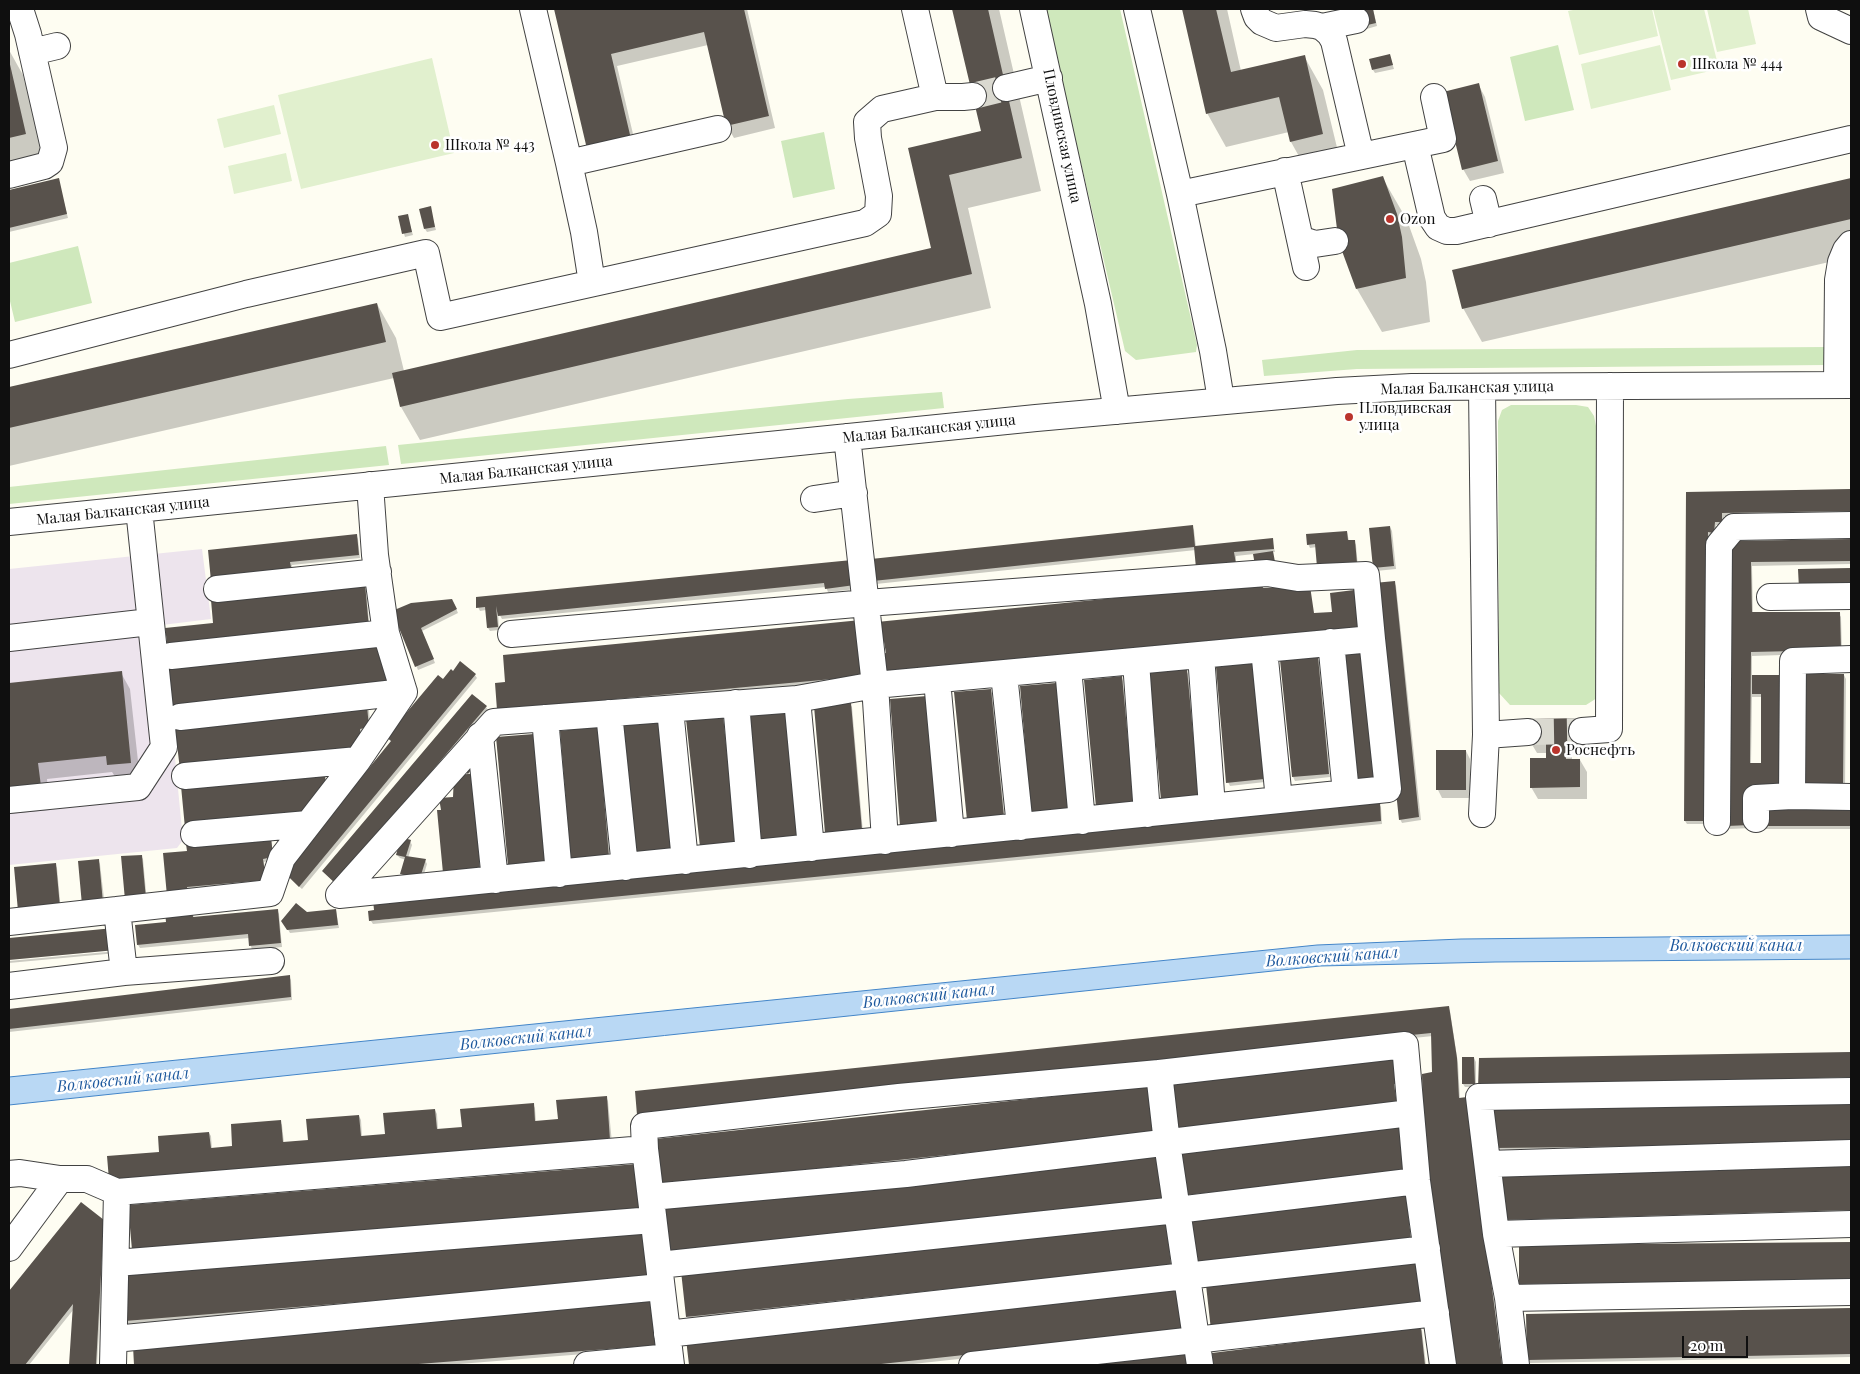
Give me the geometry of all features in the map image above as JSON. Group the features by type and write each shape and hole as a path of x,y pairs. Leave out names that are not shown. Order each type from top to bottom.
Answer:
{"street":[{"path":"9,175 44,166 50,162 54,148 44,49 20,9"},
{"path":"533,9 584,232 592,283"},
{"path":"915,9 935,97"},
{"name":"Пловдивская улица","path":"1033,9 1102,322 1117,411"},
{"path":"1137,9 1180,194 1213,351 1221,400"},
{"path":"1254,9 1262,22 1276,28 1305,24 1322,27 1356,20"},
{"path":"1819,9 1821,17 1851,31"},
{"path":"1322,27 1330,34 1334,41 1360,156"},
{"path":"1006,88 1049,78"},
{"path":"9,354 246,294 388,250 426,253 440,317 865,223 878,214 879,196 868,138 867,122 882,108 935,97 963,98 972,96"},
{"path":"1180,194 1444,139 1434,97"},
{"path":"569,163 718,129"},
{"path":"1415,144 1432,218 1438,227 1456,232 1851,139"},
{"path":"1284,171 1306,267"},
{"path":"1483,198 1489,224"},
{"path":"1300,239 1315,244 1335,241"},
{"path":"1844,385 1838,280 1841,262 1851,244"},
{"name":"Малая Балканская улица","path":"9,522 1221,400 1337,391 1482,387 1844,385"},
{"path":"1582,731 1609,729 1610,386"},
{"path":"1482,387 1486,736 1482,814"},
{"path":"847,437 875,685 885,841"},
{"path":"370,485 386,633 404,692"},
{"path":"814,499 854,494"},
{"path":"9,800 138,787 164,747 139,509"},
{"path":"1717,822 1718,545 1734,527 1851,525"},
{"path":"217,589 378,572"},
{"path":"511,634 867,603 1267,573 1298,578 1366,575 1388,789 339,895 494,722 797,699 875,685 1372,639"},
{"path":"1770,597 1851,596"},
{"path":"9,638 150,622"},
{"path":"171,656 386,633"},
{"path":"1331,642 1346,793"},
{"path":"1264,649 1279,800"},
{"path":"1201,655 1212,807"},
{"path":"1792,796 1793,661 1851,659"},
{"path":"1136,662 1147,814"},
{"path":"1068,668 1082,820"},
{"path":"1004,674 1020,827"},
{"path":"938,680 951,834"},
{"path":"180,717 404,692"},
{"path":"9,922 270,893 282,858 358,760 404,692"},
{"path":"797,699 811,848"},
{"path":"736,704 749,855"},
{"path":"670,708 685,861"},
{"path":"609,713 625,867"},
{"path":"545,718 559,874"},
{"path":"1486,736 1528,732"},
{"path":"480,736 495,880"},
{"path":"185,776 358,760"},
{"path":"1756,820 1756,798 1792,796 1851,797"},
{"path":"194,834 308,824"},
{"path":"117,910 124,972"},
{"path":"9,986 124,972 271,961"},
{"path":"669,1352 645,1149 644,1126 900,1097 1159,1073 1405,1045 1417,1181 1443,1365"},
{"path":"1159,1073 1167,1143 1198,1353"},
{"path":"1516,1365 1508,1298 1496,1234 1479,1097 1851,1092"},
{"path":"116,1263 652,1208 906,1174 1410,1113"},
{"path":"9,1174 20,1173 60,1179 87,1179 118,1192 645,1149"},
{"path":"1488,1164 1851,1154"},
{"path":"9,1248 60,1179"},
{"path":"114,1339 660,1276 1417,1181"},
{"path":"113,1365 118,1192"},
{"path":"1496,1234 1851,1224"},
{"path":"587,1365 1186,1276 1427,1249"},
{"path":"1508,1298 1851,1292"},
{"path":"972,1365 1198,1353 1436,1313"}],"shaded area":[{"path":"202,549 211,619 162,625 183,840 177,848 9,865 9,569"}],"green space":[{"path":"1045,9 1120,9 1197,345 1196,352 1136,360 1125,351"},
{"path":"1578,9 1652,9 1658,36 1579,55 1568,11"},
{"path":"1653,9 1704,9 1719,69 1671,80"},
{"path":"1707,9 1748,9 1756,44 1717,52"},
{"path":"1558,45 1574,110 1525,121 1510,57"},
{"path":"1660,45 1671,90 1591,109 1581,64"},
{"path":"432,58 454,153 301,189 278,95"},
{"path":"274,105 281,134 224,148 217,119"},
{"path":"824,132 835,189 793,198 781,141"},
{"path":"286,153 292,181 234,194 228,166"},
{"path":"78,246 92,303 15,322 9,297 9,263"},
{"path":"1827,347 1827,365 1357,369 1264,376 1262,360 1357,350"},
{"path":"942,392 944,408 401,464 398,445 848,399"},
{"path":"1511,405 1576,405 1588,407 1594,416 1597,431 1597,698 1586,705 1510,705 1499,693 1498,421 1502,410"},
{"path":"386,446 389,465 9,504 9,487"}],"water":[{"name":"Волковский канал","path":"1851,935 1851,959 1495,962 1320,966 9,1105 9,1077 1317,945 1461,939"}],"building":[{"path":"554,9 744,9 769,116 726,126 704,32 611,54 631,139 587,149"},
{"path":"952,9 988,9 1022,158 949,175 972,274 400,407 392,373 931,248 908,148 981,131"},
{"path":"1182,9 1216,9 1231,72 1305,55 1323,134 1290,142 1279,97 1206,114"},
{"path":"1355,9 1373,9 1376,23 1359,27"},
{"path":"1390,54 1393,65 1372,70 1369,59"},
{"path":"9,60 26,134 9,138"},
{"path":"1479,83 1498,161 1462,170 1443,92"},
{"path":"1383,176 1397,214 1402,237 1406,278 1356,289 1342,251 1332,189"},
{"path":"59,178 67,214 9,228 9,190"},
{"path":"1851,178 1851,219 1462,309 1452,270"},
{"path":"431,206 435,227 424,229 419,209"},
{"path":"408,214 412,232 402,234 398,216"},
{"path":"377,303 386,342 9,428 9,387"},
{"path":"1851,489 1851,511 1722,513 1722,522 1715,522 1714,533 1708,532 1705,821 1684,821 1686,492"},
{"path":"1193,525 1195,546 1273,538 1274,549 1234,552 1236,564 1196,568 1194,547 873,581 871,559"},
{"path":"1390,526 1394,566 1373,568 1369,528"},
{"path":"1347,531 1348,540 1355,540 1357,563 1317,567 1315,544 1307,545 1306,534"},
{"path":"357,534 359,555 290,562 292,572 211,581 208,550"},
{"path":"1851,539 1851,561 1751,562 1752,612 1840,612 1841,650 1751,652 1750,763 1761,763 1761,694 1752,694 1752,675 1780,675 1779,790 1750,825 1727,826 1731,541"},
{"path":"1273,551 1275,562 1255,565 1253,554"},
{"path":"852,560 855,585 825,589 824,583 498,616 496,606 498,627 487,628 485,607 476,608 476,597"},
{"path":"1851,568 1851,588 1799,589 1798,569"},
{"path":"1395,581 1419,817 1399,820 1374,583"},
{"path":"1262,583 1263,588 1310,586 1314,613 1332,612 1330,593 1362,589 1359,629 883,673 881,654 886,653 884,642 879,643 877,622"},
{"path":"365,584 369,628 168,649 165,628 213,623 211,600"},
{"path":"452,599 457,609 421,628 434,659 415,667 392,611 411,603"},
{"path":"861,620 865,676 497,710 495,683 505,682 503,655"},
{"path":"383,644 387,687 173,710 169,667"},
{"path":"1364,652 1377,778 1358,780 1345,653"},
{"path":"1318,657 1329,774 1292,777 1280,660"},
{"path":"460,661 476,674 299,887 284,872 391,741 386,737 438,675 443,679 451,669 453,671"},
{"path":"1253,663 1264,779 1226,783 1216,667"},
{"path":"1187,669 1199,797 1161,800 1149,672"},
{"path":"122,671 131,763 107,765 106,756 38,763 42,794 9,797 9,683"},
{"path":"1804,674 1844,674 1843,789 1804,789"},
{"path":"1122,676 1134,803 1096,807 1084,680"},
{"path":"1056,683 1069,809 1031,813 1020,686"},
{"path":"991,689 1004,817 967,820 954,692"},
{"path":"472,694 487,706 336,884 322,871"},
{"path":"927,696 937,823 900,826 890,699"},
{"path":"851,703 862,830 825,833 814,706"},
{"path":"367,706 369,727 360,729 362,750 180,770 175,727"},
{"path":"787,708 798,837 761,840 750,711"},
{"path":"621,714 660,721 673,851 636,854"},
{"path":"723,715 736,843 700,847 686,719"},
{"name":"Роснефть","path":"1582,718 1582,741 1566,741 1566,759 1580,759 1580,787 1530,788 1530,758 1546,758 1546,741 1528,741 1528,719"},
{"path":"567,720 598,727 609,857 571,861 560,731 568,730"},
{"path":"534,734 545,863 508,866 496,737"},
{"path":"1436,750 1466,750 1466,790 1436,790"},
{"path":"479,759 468,774 460,768"},
{"path":"325,771 326,792 308,815 185,828 181,786"},
{"path":"473,774 480,869 443,873 437,810 441,810 439,798 453,797 454,775"},
{"path":"1380,802 1381,821 369,921 368,911 374,910 373,900"},
{"path":"1851,807 1851,826 1761,826 1761,808"},
{"path":"271,836 273,857 263,859 266,880 187,887 188,894 167,896 163,853 187,851 186,844"},
{"path":"401,837 411,840 406,856 426,859 420,878 400,874 405,857 396,855"},
{"path":"142,855 146,899 125,900 121,856"},
{"path":"99,859 103,903 82,905 78,861"},
{"path":"56,863 60,907 18,911 14,867"},
{"path":"296,903 307,912 336,909 338,925 287,930 281,921"},
{"path":"192,909 193,917 278,909 281,943 249,946 248,934 137,945 135,925 166,922 165,912"},
{"path":"114,928 116,950 9,960 9,938"},
{"path":"290,975 291,997 9,1029 9,1009"},
{"path":"1449,1006 1457,1058 1459,1098 1467,1097 1502,1365 1451,1365 1423,1117 1422,1074 1432,1072 1431,1033 637,1115 635,1091"},
{"path":"1851,1052 1851,1077 1478,1088 1479,1058"},
{"path":"1462,1057 1474,1057 1475,1084 1462,1084"},
{"path":"1397,1058 1400,1083 1394,1084 1397,1104 1178,1129 1173,1084"},
{"path":"1150,1086 1155,1133 660,1185 655,1139"},
{"path":"607,1096 610,1140 109,1180 107,1156 159,1152 158,1136 209,1132 211,1148 232,1146 231,1124 281,1120 283,1142 308,1140 306,1119 359,1115 361,1136 385,1134 383,1113 435,1109 437,1129 462,1127 460,1109 534,1103 535,1121 558,1119 556,1100"},
{"path":"1851,1100 1851,1144 1494,1148 1494,1105"},
{"path":"1399,1126 1404,1171 1186,1195 1181,1151"},
{"path":"1157,1154 1163,1198 668,1253 662,1206"},
{"path":"637,1164 641,1209 132,1250 128,1205"},
{"path":"1851,1165 1851,1210 1503,1220 1502,1175"},
{"path":"1406,1193 1411,1239 1193,1263 1188,1218"},
{"path":"81,1202 104,1220 96,1365 69,1365 73,1304 25,1365 9,1365 9,1291"},
{"path":"1166,1220 1171,1265 686,1317 681,1271"},
{"path":"650,1232 653,1278 125,1321 121,1275"},
{"path":"1851,1242 1851,1281 1519,1284 1519,1245"},
{"path":"1417,1259 1423,1304 1211,1330 1206,1285"},
{"path":"1180,1285 1185,1331 872,1365 689,1365 686,1339"},
{"path":"654,1299 658,1345 406,1365 134,1365 133,1346"},
{"path":"1851,1308 1851,1354 1527,1360 1526,1314"},
{"path":"1421,1327 1425,1365 1213,1365 1212,1353"},
{"path":"1188,1351 1189,1365 1061,1365"}],"tunnel":[{"path":"973,96 1006,88"},
{"path":"1528,732 1582,731"}],"place":[{"name":"Школа № 444","path":"1682,64"},
{"name":"Школа № 443","path":"435,145"},
{"name":"Ozon","path":"1390,219"},
{"name":"Пловдивская улица","path":"1349,417"},
{"name":"Роснефть","path":"1556,750"}]}
